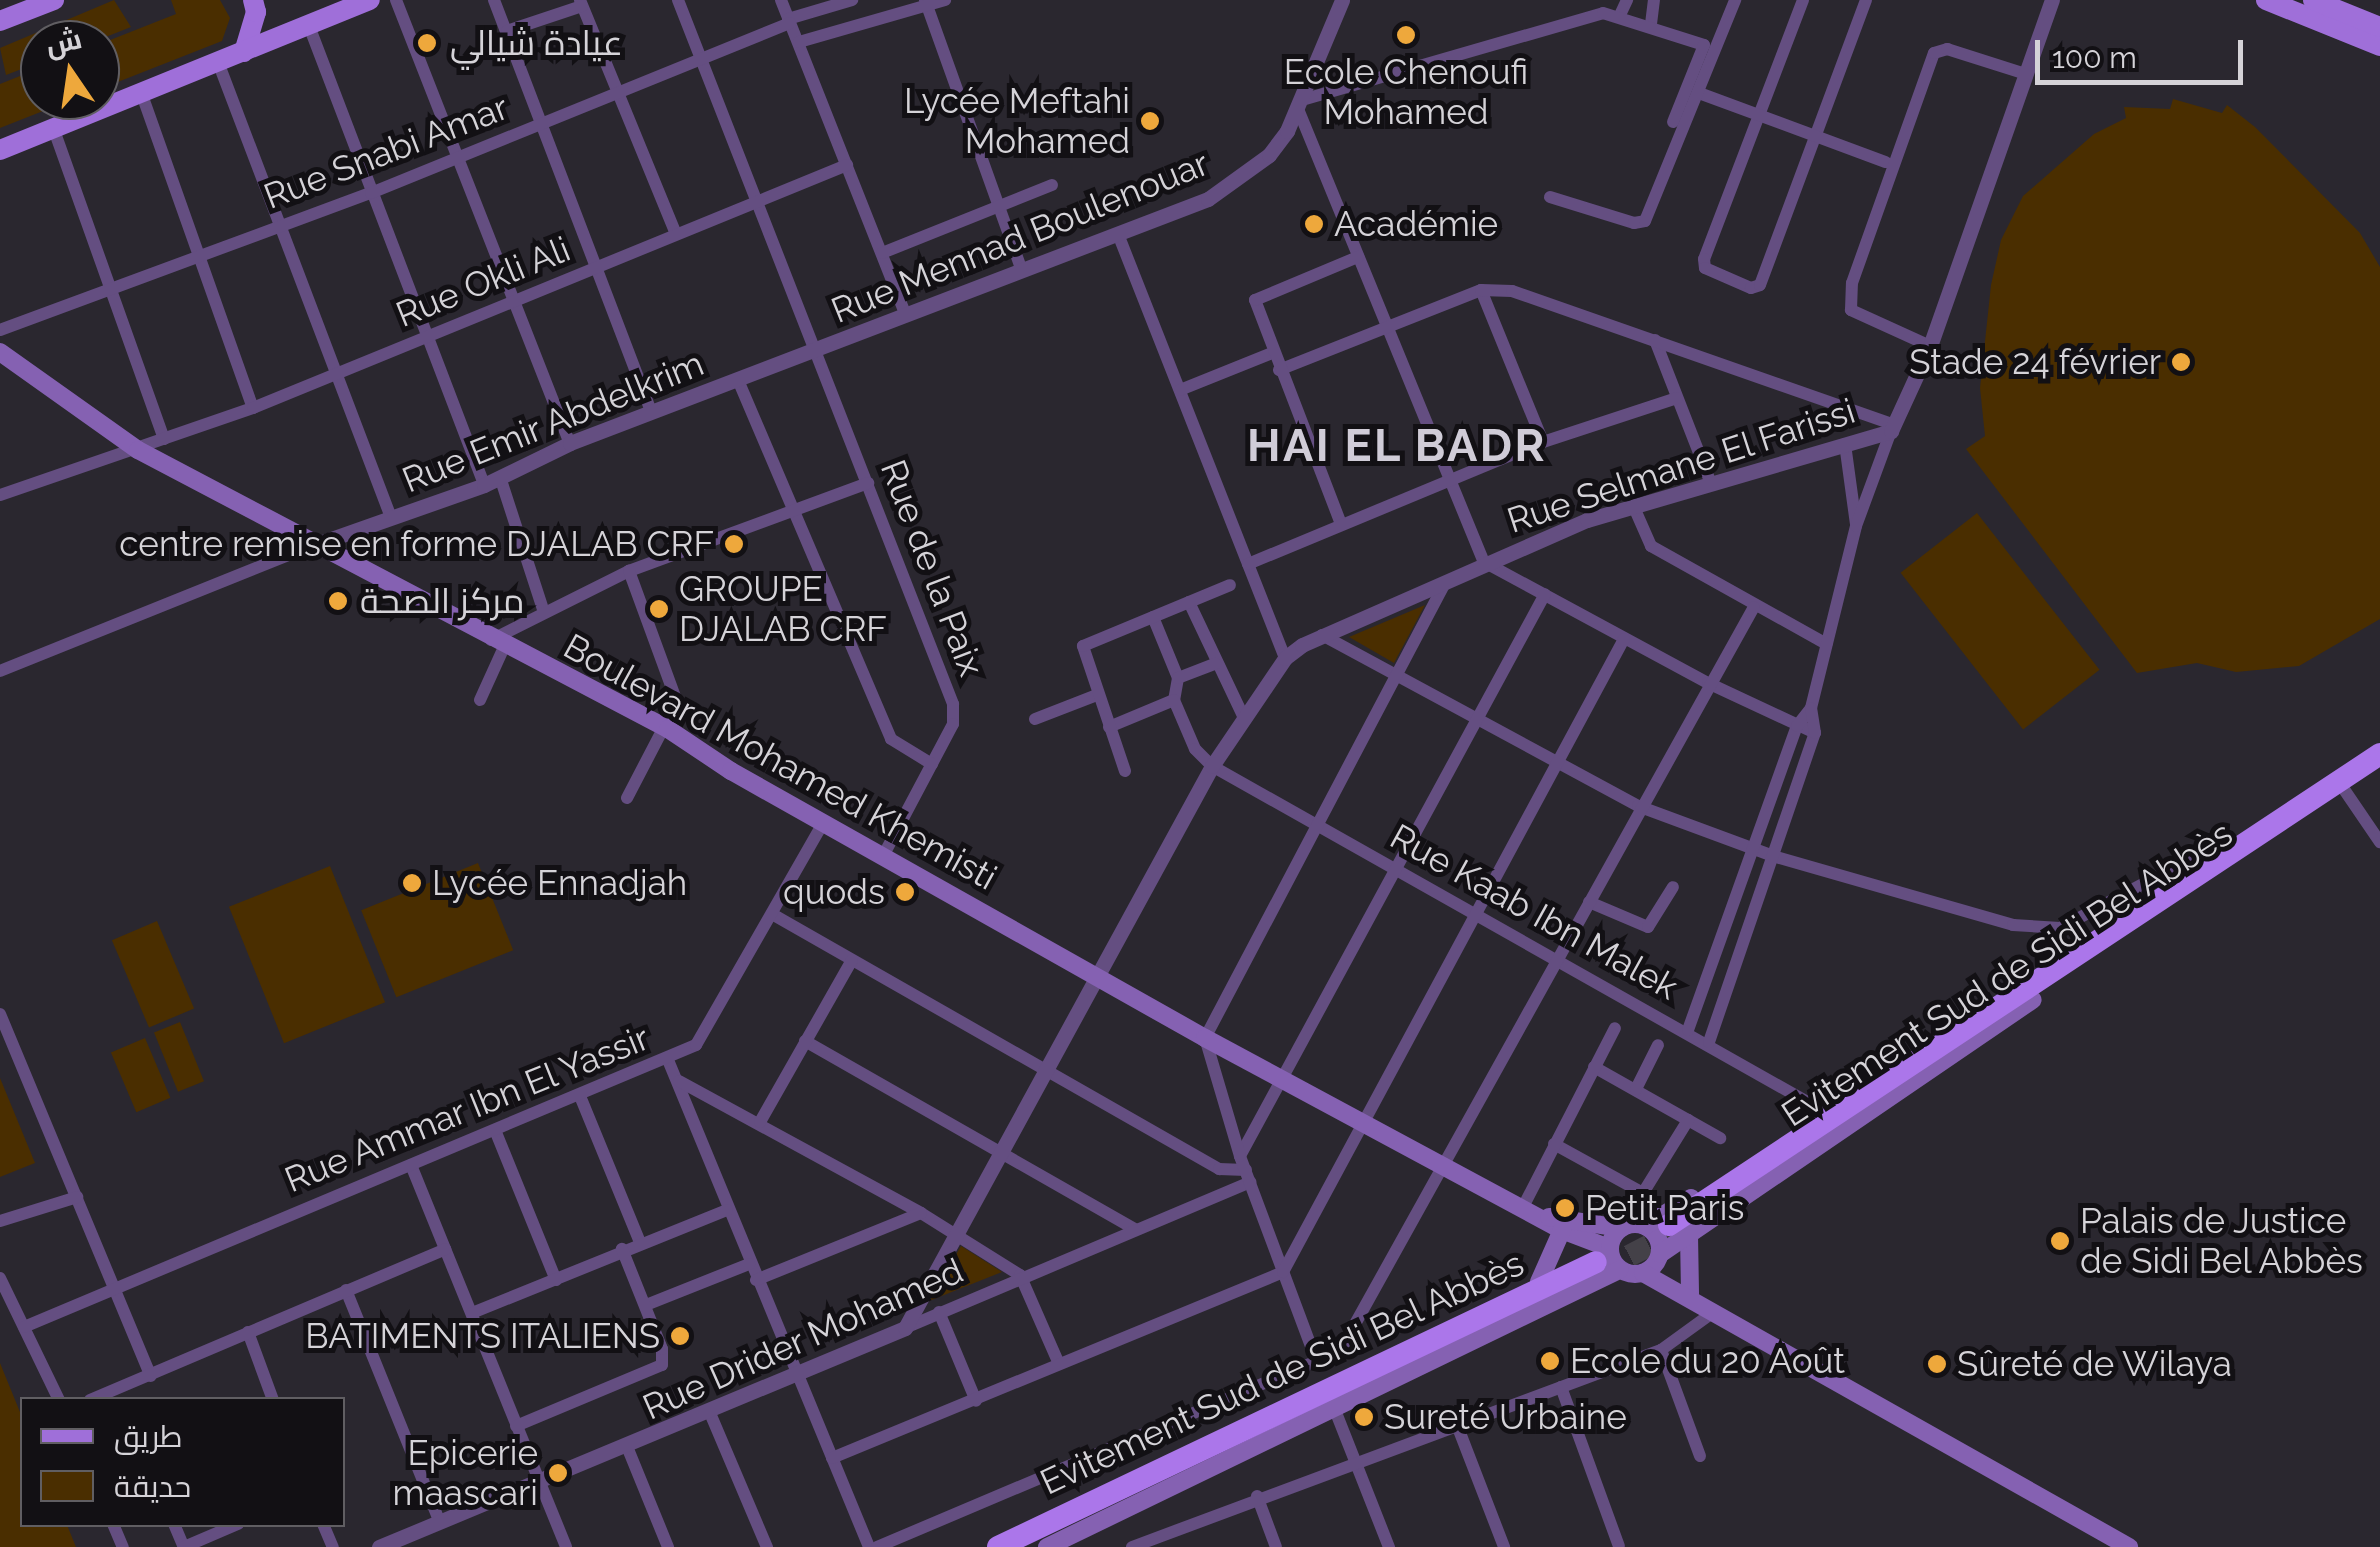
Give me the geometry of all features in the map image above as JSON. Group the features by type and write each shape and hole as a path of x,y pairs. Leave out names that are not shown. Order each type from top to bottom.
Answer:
{"highway":[{"name":"Evitement Sud de Sidi Bel Abbès","path":"2344,788 2380,754"},
{"name":"Evitement Sud de Sidi Bel Abbès","path":"1677,1231 2257,843 2344,788 2380,773"},
{"name":"Evitement Sud de Sidi Bel Abbès","path":"998,1547 1607,1260"},
{"path":"1027,1547 1607,1260"}],"main road":[{"path":"0,21 54,0"},
{"path":"0,150 370,0"},
{"path":"2266,0 2380,46"},
{"path":"2313,0 2380,26"},
{"path":"254,6 287,36"},
{"path":"244,52 254,6"},
{"name":"Boulevard Mohamed Khemisti","path":"0,352 138,450 498,643 668,729 822,823 1204,1038 1531,1211"},
{"path":"1531,1211 1621,1228 1645,1226 1824,1112 2027,995"},
{"path":"1531,1211 1607,1260 1692,1298"},
{"path":"1645,1226 1657,1237 1659,1256 1706,1320 2129,1547"},
{"path":"1048,1547 1333,1405 1607,1260 1621,1228"},
{"path":"1540,1282 1562,1230"},
{"path":"1643,1273 1677,1231"},
{"path":"1677,1231 1692,1298"},
{"path":"982,1547 1540,1282 1607,1260"}],"street":[{"path":"396,0 454,157 570,443"},
{"path":"494,0 545,123 652,412"},
{"name":"Rue de la Paix","path":"678,0 954,704 953,724 882,856"},
{"path":"781,0 906,314"},
{"name":"Rue Snabi Amar","path":"0,330 371,192 701,55 852,0"},
{"path":"799,42 945,0"},
{"name":"Rue Mennad Boulenouar","path":"814,351 1118,234 1236,182 1287,131 1342,0"},
{"path":"1651,24 1654,0"},
{"path":"1550,197 1634,223 1645,220 1700,93 1734,0"},
{"path":"1803,0 1704,259 1704,268 1728,281 1760,285 1866,0"},
{"path":"1709,1042 1776,857 1815,732 1811,708 1856,526 1893,428 1930,346 2052,0"},
{"path":"507,31 581,3 675,232"},
{"path":"925,3 1022,271"},
{"path":"1673,122 1704,46 1651,24 1628,5 1580,16 1300,104 1386,328 1484,562 1708,683 1815,732"},
{"path":"309,26 484,485"},
{"path":"1930,346 1851,310 1852,283 1934,53 1946,49 2026,74"},
{"path":"218,62 392,519"},
{"path":"141,92 253,408"},
{"path":"1700,93 1886,162"},
{"path":"54,130 164,439"},
{"name":"Rue Okli Ali","path":"0,495 253,408 599,268 675,232 847,165"},
{"path":"882,253 1052,184"},
{"path":"1118,234 1285,658"},
{"path":"1341,524 1255,304 1260,296 1358,257"},
{"path":"1278,370 1481,290 1524,292 1893,428"},
{"path":"1481,290 1542,442"},
{"path":"1655,340 1710,480"},
{"name":"Rue Emir Abdelkrim","path":"314,545 484,485 570,443 814,351"},
{"path":"1180,390 1272,353"},
{"path":"738,380 891,739 932,764"},
{"path":"1248,564 1542,442 1677,398"},
{"name":"Rue Selmane El Farissi","path":"904,1328 1212,766 1285,658 1322,635 1445,583 1484,562 1632,505 1893,428"},
{"path":"1845,444 1856,526"},
{"path":"500,477 543,609"},
{"path":"480,700 498,643 543,609 629,571 868,482"},
{"path":"1632,505 1651,546 1826,644"},
{"path":"0,671 314,545"},
{"path":"627,798 668,729 677,697 629,571"},
{"path":"1318,1365 1240,1156 1204,1038 1445,583"},
{"path":"1125,771 1083,646 1230,584"},
{"path":"1240,1156 1545,594"},
{"path":"1190,602 1215,664 1244,718"},
{"path":"877,1547 1318,1365 1350,1338 1557,964 1638,806 1754,607"},
{"path":"1153,617 1178,678 1174,700 1195,749 1212,766"},
{"path":"1322,635 1638,806 1776,857 2040,931 2079,921 2182,863 2257,843"},
{"path":"832,1458 1283,1272 1624,639"},
{"path":"1178,678 1215,664"},
{"path":"1035,719 1097,696"},
{"path":"1108,727 1174,700"},
{"path":"1688,1030 1797,726 1811,708"},
{"name":"Rue Kaab Ibn Malek","path":"1212,766 1557,964 1688,1030 1824,1112"},
{"path":"2344,788 2380,842"},
{"name":"Rue Ammar Ibn El Yassir","path":"24,1327 113,1286 668,1060 704,1036 822,823"},
{"path":"1589,902 1648,927 1672,886"},
{"path":"772,914 1219,1168 1248,1176"},
{"path":"760,1122 852,960"},
{"path":"0,1014 150,1376"},
{"path":"1531,1211 1554,1144 1615,1028"},
{"path":"804,1041 1135,1229"},
{"path":"1636,1089 1658,1044"},
{"path":"668,1060 868,1547"},
{"path":"1594,1067 1720,1138"},
{"path":"679,1081 921,1213 1020,1276 1058,1364"},
{"path":"580,1096 640,1242"},
{"path":"1554,1144 1643,1192 1688,1120"},
{"path":"494,1130 556,1280"},
{"path":"411,1165 566,1547"},
{"name":"Rue Drider Mohamed","path":"379,1547 798,1378 1248,1176"},
{"path":"0,1221 77,1197"},
{"path":"472,1313 622,1249 727,1210"},
{"path":"756,1280 921,1213"},
{"path":"516,1426 660,1367 663,1354 622,1249"},
{"path":"118,1394 248,1332 445,1250"},
{"path":"646,1305 749,1264"},
{"path":"0,1278 58,1397"},
{"path":"346,1290 440,1523"},
{"path":"940,1312 976,1401"},
{"path":"1132,1547 1257,1496 1661,1350 1706,1320"},
{"path":"248,1332 272,1397"},
{"path":"1661,1350 1700,1456"},
{"path":"1561,1387 1618,1546"},
{"path":"1333,1405 1390,1547"},
{"path":"710,1413 767,1547"},
{"path":"1457,1425 1504,1547"},
{"path":"628,1448 668,1547"},
{"path":"1257,1496 1276,1547"},
{"path":"184,1547 231,1527"}],"green space":[{"path":"114,0 131,27 120,31 120,20 66,20"},
{"path":"171,0 220,0 230,18 222,41 120,81 120,36 176,14"},
{"path":"20,40 20,70 6,75 0,48"},
{"path":"20,76 20,120 0,128 0,84"},
{"name":"Stade 24 février","path":"2173,99 2222,113 2227,105 2255,127 2360,233 2380,267 2380,619 2299,666 2236,672 2197,663 2137,673 1966,449 1985,436 1980,388 1991,285 2001,240 2023,196 2094,134 2126,118 2124,107 2170,109"},
{"path":"1977,513 2100,670 2023,730 1901,573"},
{"path":"1425,605 1394,663 1349,637"},
{"path":"478,863 513,950 396,997 361,910"},
{"path":"330,866 385,1002 284,1043 229,907"},
{"path":"157,921 194,1008 149,1028 112,940"},
{"path":"180,1022 204,1081 178,1092 154,1032"},
{"path":"145,1038 170,1098 136,1112 111,1052"},
{"path":"0,1078 35,1163 0,1177"},
{"path":"961,1246 1002,1272 929,1301"},
{"path":"0,1363 20,1412 20,1527 68,1527 76,1547 0,1547"}],"tunnel":[{"path":"1600,1271 1673,1233"}],"place":[{"name":"Ecole Chenoufi Mohamed","path":"1406,35"},
{"name":"عيادة شيالي","path":"427,43"},
{"name":"Lycée Meftahi Mohamed","path":"1150,121"},
{"name":"Académie","path":"1314,224"},
{"name":"Stade 24 février","path":"2181,362"},
{"name":"centre remise en forme DJALAB CRF","path":"734,544"},
{"name":"مركز الصحة","path":"338,601"},
{"name":"GROUPE DJALAB CRF","path":"659,609"},
{"name":"Lycée Ennadjah","path":"412,883"},
{"name":"quods","path":"905,892"},
{"name":"Petit Paris","path":"1565,1208"},
{"name":"Palais de Justice de Sidi Bel Abbès","path":"2060,1241"},
{"name":"BATIMENTS ITALIENS","path":"680,1336"},
{"name":"Ecole du 20 Août","path":"1550,1361"},
{"name":"Sûreté de Wilaya","path":"1937,1364"},
{"name":"Sureté Urbaine","path":"1364,1417"},
{"name":"Epicerie maascari","path":"558,1473"}],"district":[{"name":"HAI EL BADR","path":"1397,446"}]}
